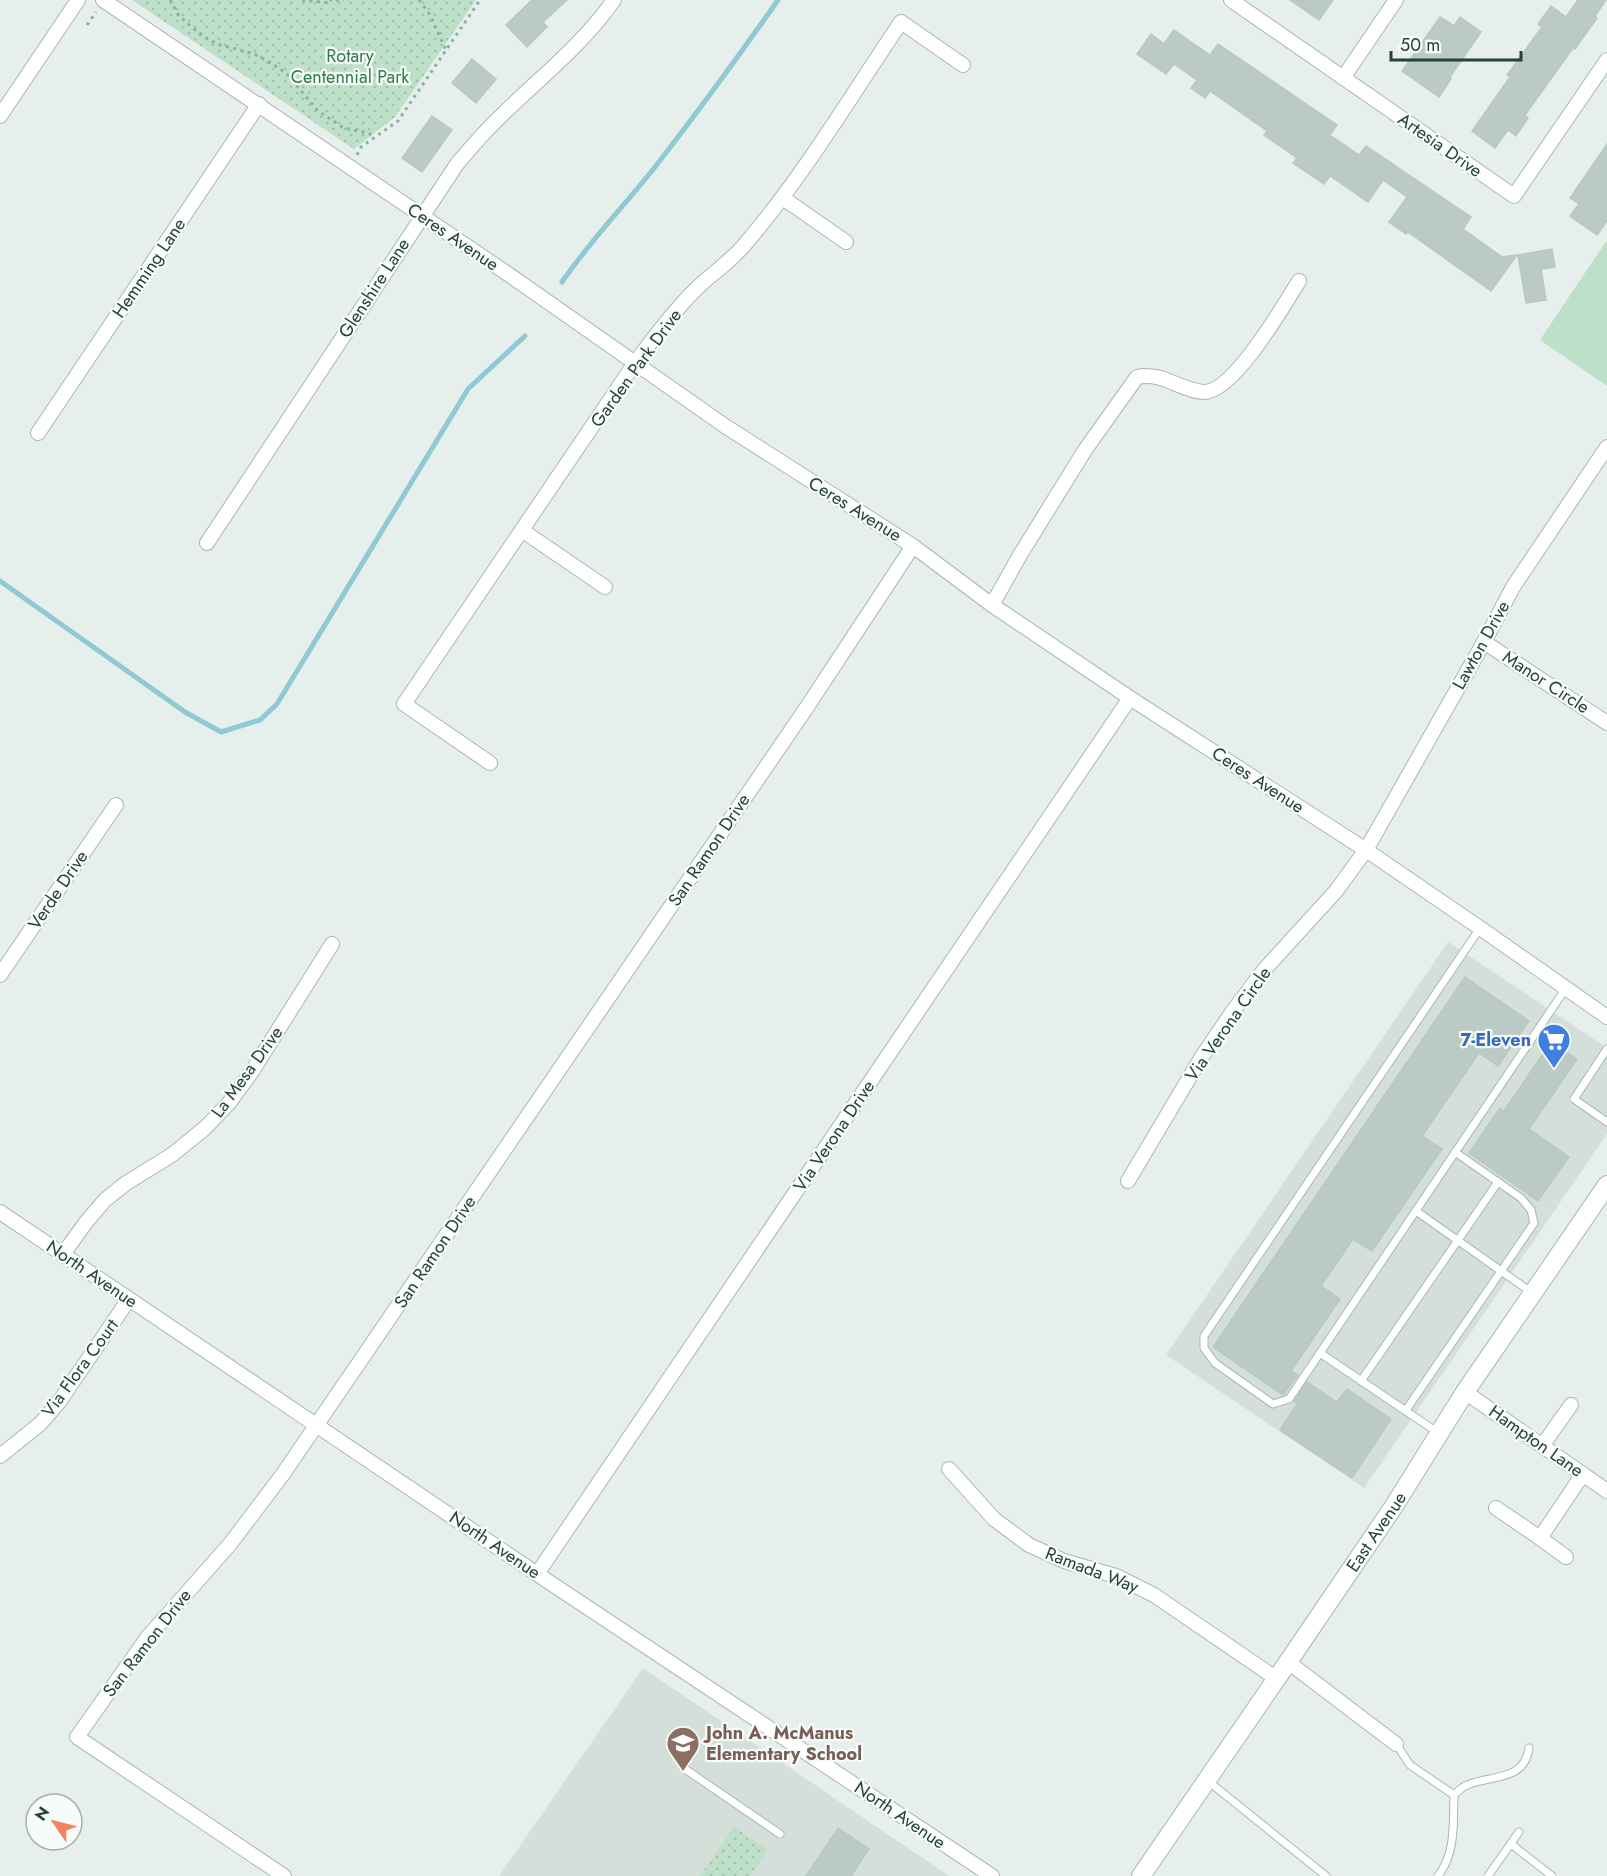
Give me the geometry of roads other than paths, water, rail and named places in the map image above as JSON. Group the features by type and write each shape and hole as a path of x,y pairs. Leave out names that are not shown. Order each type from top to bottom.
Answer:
{"main road":[{"name":"East Avenue","path":"1141,1876 1394,1506 1465,1392 1607,1185"}],"street":[{"path":"0,116 78,0"},
{"name":"Ceres Avenue","path":"103,0 508,274 725,426 913,546 992,605 1130,698 1366,850 1607,1017"},
{"name":"Glenshire Lane","path":"207,543 457,164 481,136 560,63 614,0"},
{"name":"Artesia Drive","path":"1231,0 1515,196 1607,60"},
{"path":"1343,78 1396,0"},
{"name":"Garden Park Drive","path":"490,763 404,704 635,363 669,318 698,287 745,245 783,198 902,22 963,65"},
{"name":"Hemming Lane","path":"38,433 259,104"},
{"path":"783,198 846,242"},
{"path":"992,605 1020,555 1086,450 1137,377 1149,374 1205,392 1215,389 1228,380 1246,360 1299,281"},
{"name":"Lawton Drive","path":"1366,850 1513,587 1607,447"},
{"path":"523,531 605,587"},
{"name":"San Ramon Drive","path":"284,1876 77,1737 147,1638 230,1544 317,1425 807,707 913,546"},
{"name":"Manor Circle","path":"1484,642 1607,723"},
{"name":"Via Verona Drive","path":"537,1574 1130,698"},
{"name":"Verde Drive","path":"0,975 116,805"},
{"name":"Via Verona Circle","path":"1128,1181 1201,1058 1233,1011 1264,970 1336,891 1366,850"},
{"name":"La Mesa Drive","path":"63,1254 105,1200 125,1184 173,1154 205,1128 229,1103 253,1070 332,944"},
{"name":"North Avenue","path":"0,1212 537,1574 992,1876"},
{"name":"Via Flora Court","path":"0,1456 40,1424 59,1402 129,1299"},
{"name":"Hampton Lane","path":"1465,1392 1607,1491"},
{"path":"1542,1446 1571,1405"},
{"name":"Ramada Way","path":"949,1469 994,1519 1029,1545 1064,1561 1116,1575 1155,1595 1277,1679"},
{"path":"1540,1538 1583,1474"},
{"path":"1496,1508 1566,1557"},
{"path":"1288,1662 1396,1744"}],"lane":[{"path":"1480,928 1204,1336 1203,1348 1215,1363 1274,1404 1289,1399 1566,988"},
{"path":"1607,1049 1574,1099 1607,1122"},
{"path":"1406,1410 1534,1223 1531,1210 1521,1198 1455,1152"},
{"path":"1361,1381 1498,1182"},
{"path":"1416,1211 1533,1294"},
{"path":"1320,1353 1439,1433"},
{"path":"1396,1744 1410,1765 1454,1795"},
{"path":"1438,1876 1447,1865 1451,1852 1454,1795 1465,1786 1514,1773 1528,1759 1529,1748"},
{"path":"685,1769 780,1834"},
{"path":"1208,1781 1326,1876"},
{"path":"1488,1876 1520,1832"},
{"path":"1511,1844 1552,1876"}],"waterway":[{"path":"562,282 671,147 778,0"},
{"path":"0,581 185,712 221,732 260,720 277,704 468,389 525,336"}],"place":[{"name":"7-Eleven","path":"1554,1069"},
{"name":"John A. McManus Elementary School","path":"683,1772"}],"park label":[{"name":"Rotary Centennial Park","path":"350,66"}]}
